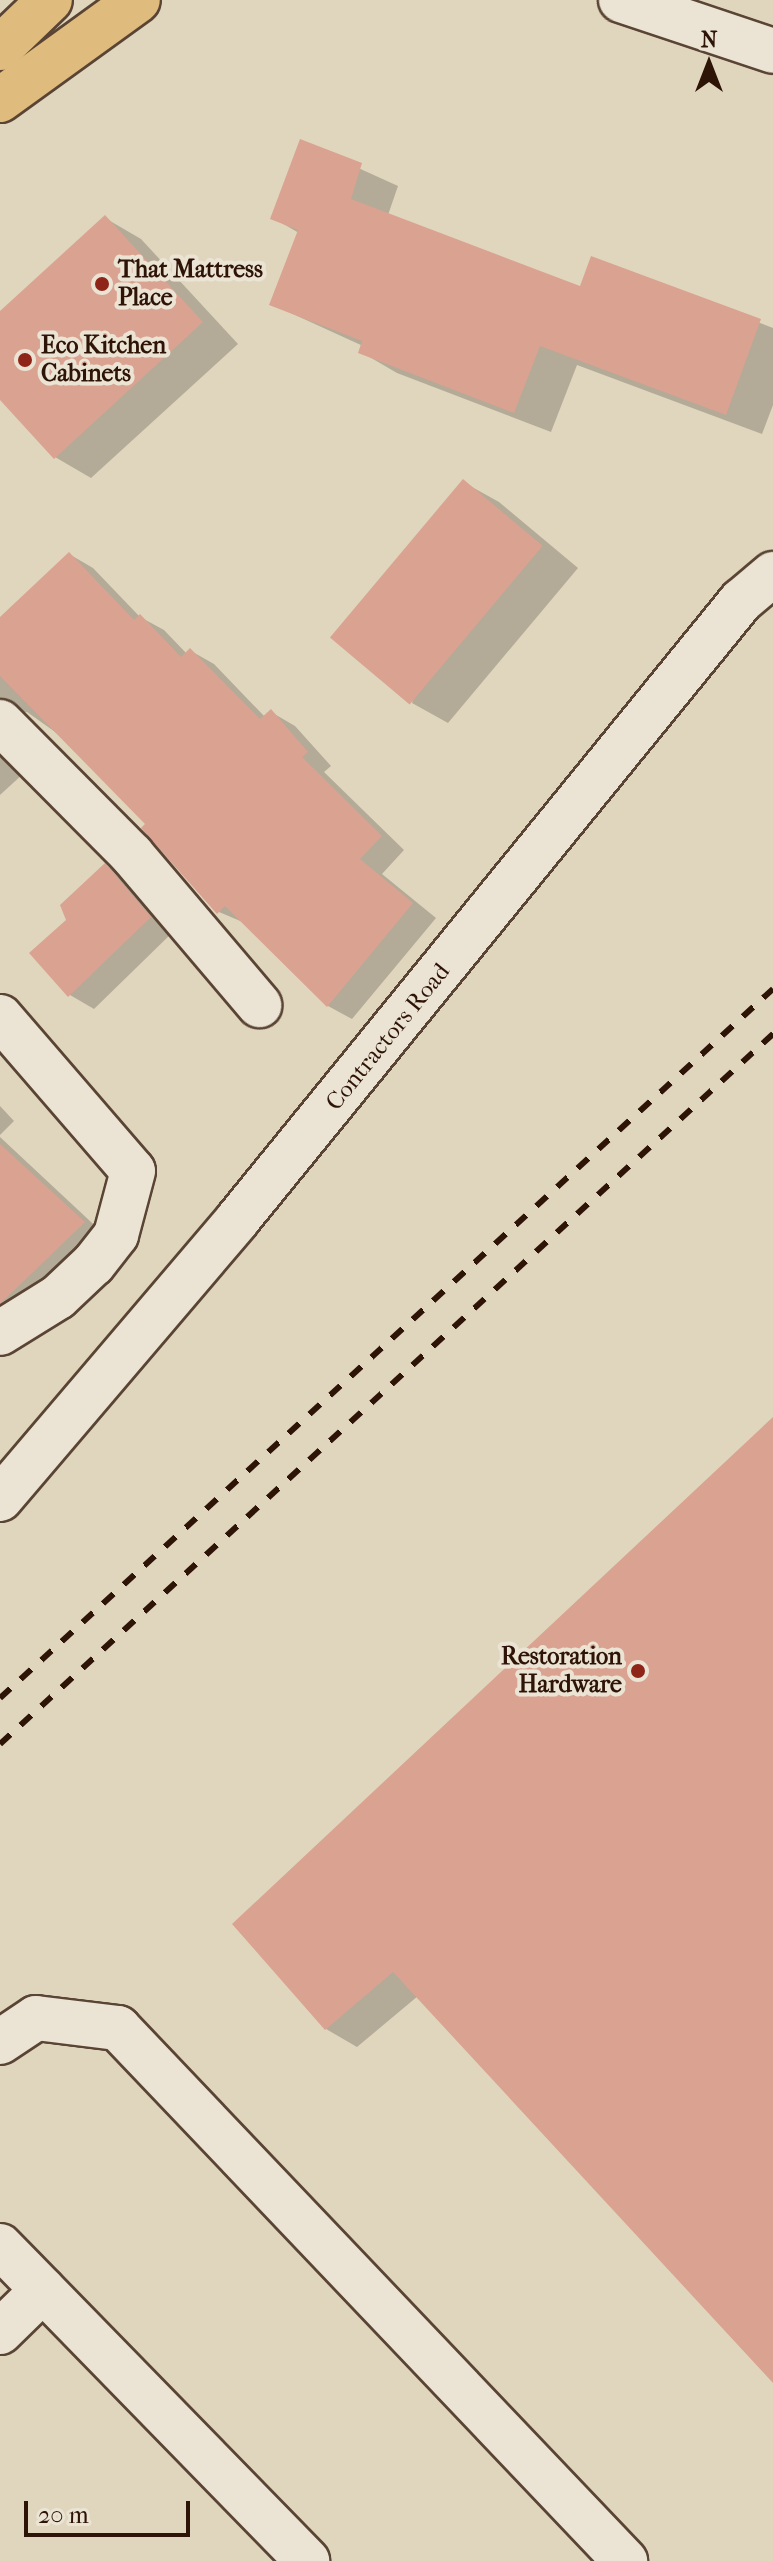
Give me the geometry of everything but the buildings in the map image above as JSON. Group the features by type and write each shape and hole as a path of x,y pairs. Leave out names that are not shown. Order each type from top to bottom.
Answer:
{"highway":[{"path":"0,48 50,0"},
{"path":"0,100 138,0"}],"street":[{"path":"621,0 773,51"},
{"name":"Contractors Road","path":"0,1499 238,1219 741,601 773,574"},
{"path":"0,722 132,855 259,1005"},
{"path":"0,1017 133,1171 116,1235 101,1254 58,1297 0,1333"},
{"path":"0,2042 36,2018 118,2028 625,2561"},
{"path":"0,2246 307,2561"},
{"path":"0,2332 43,2290"}],"railway":[{"path":"0,1698 773,989"},
{"path":"0,1744 773,1034"}],"place":[{"name":"That Mattress Place","path":"102,284"},
{"name":"Eco Kitchen Cabinets","path":"25,360"},
{"name":"Restoration Hardware","path":"638,1671"}]}
